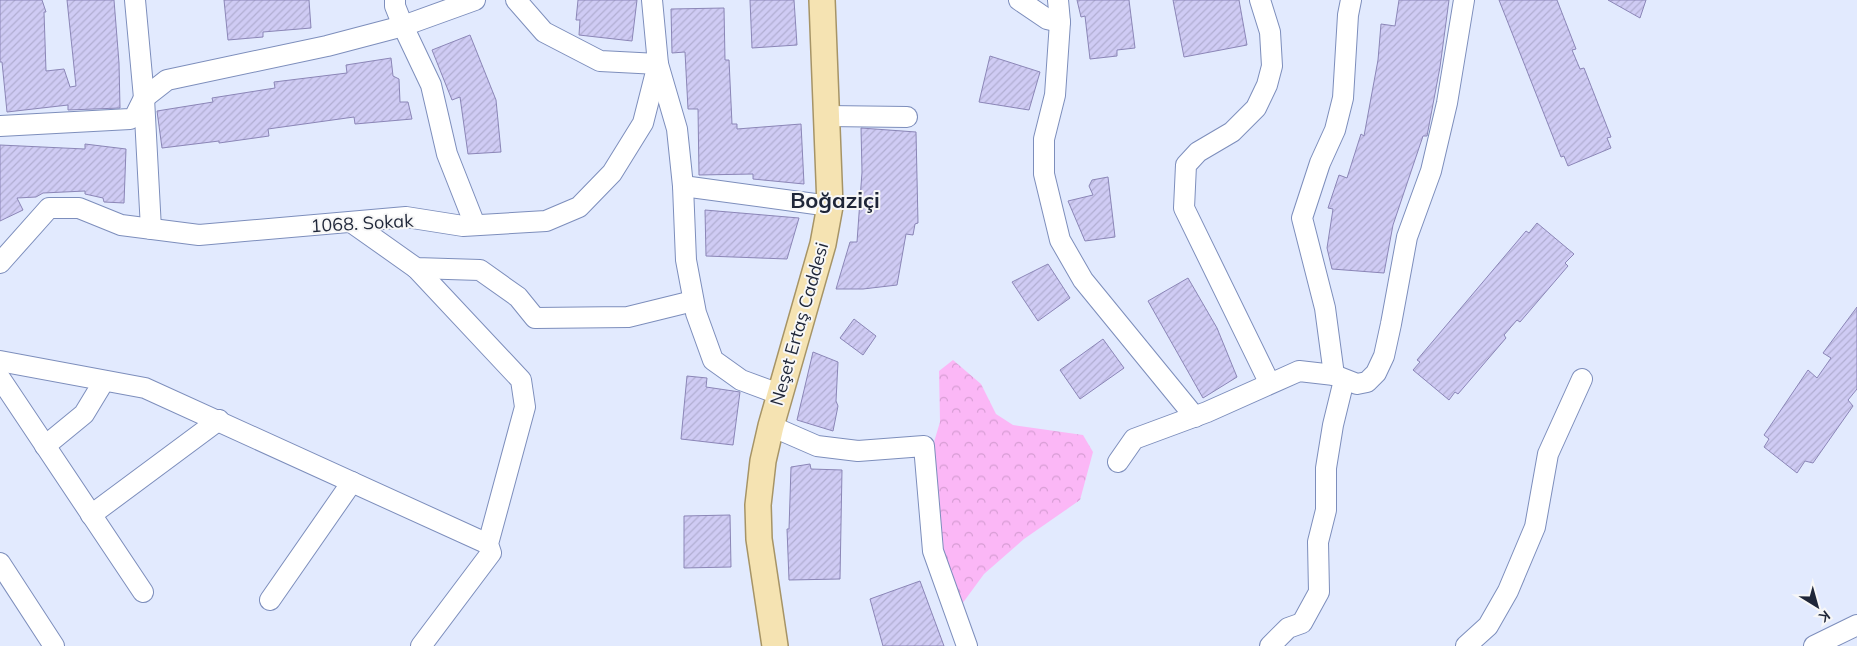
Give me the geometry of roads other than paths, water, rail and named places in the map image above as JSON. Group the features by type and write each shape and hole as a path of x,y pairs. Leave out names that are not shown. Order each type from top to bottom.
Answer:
{"main road":[{"name":"Neşet Ertaş Caddesi","path":"774,646 759,539 758,505 763,462 771,426 823,244 830,206 822,0"}],"street":[{"path":"135,0 144,98 151,229"},
{"path":"395,0 394,6 431,86 447,154 475,225"},
{"path":"0,125 130,119 135,116 144,98 167,80 327,46 403,26 475,0"},
{"path":"516,0 544,32 600,61 658,64 677,129 683,186 686,260 694,301 713,360 741,380 779,394"},
{"name":"1068. Sokak","path":"0,263 49,208 79,208 121,225 199,235 406,217 463,226 546,221 580,207 612,173 643,123 658,64 652,0"},
{"path":"1019,0 1047,19 1060,22"},
{"path":"1058,0 1060,22 1055,95 1044,139 1044,174 1060,240 1083,280 1195,417"},
{"path":"1260,0 1270,32 1272,66 1267,85 1256,108 1232,132 1198,152 1186,165 1184,208 1269,382"},
{"path":"1270,646 1288,628 1302,623 1319,592 1318,542 1326,510 1326,468 1339,378 1325,308 1302,218 1320,163 1335,130 1344,98 1348,16 1351,0"},
{"path":"1118,462 1134,439 1195,417 1299,370 1358,384 1367,382 1376,373 1384,356 1407,237 1431,171 1447,103 1464,0"},
{"path":"827,116 907,117"},
{"path":"683,186 830,206"},
{"path":"351,222 416,268 520,380 525,407 488,544 491,553 421,646"},
{"path":"416,268 480,270 518,298 535,318 628,317 694,301"},
{"path":"0,361 145,388 219,420 488,544"},
{"path":"0,378 143,592"},
{"path":"1466,646 1488,626 1508,591 1535,527 1548,454 1582,379"},
{"path":"45,446 84,414 104,381"},
{"path":"91,514 219,420"},
{"path":"771,426 817,446 858,451 924,446 933,551 967,646"},
{"path":"270,600 352,482"},
{"path":"0,563 54,646"},
{"path":"1814,646 1857,625"}],"district":[{"name":"Boğaziçi","path":"835,200"}]}
